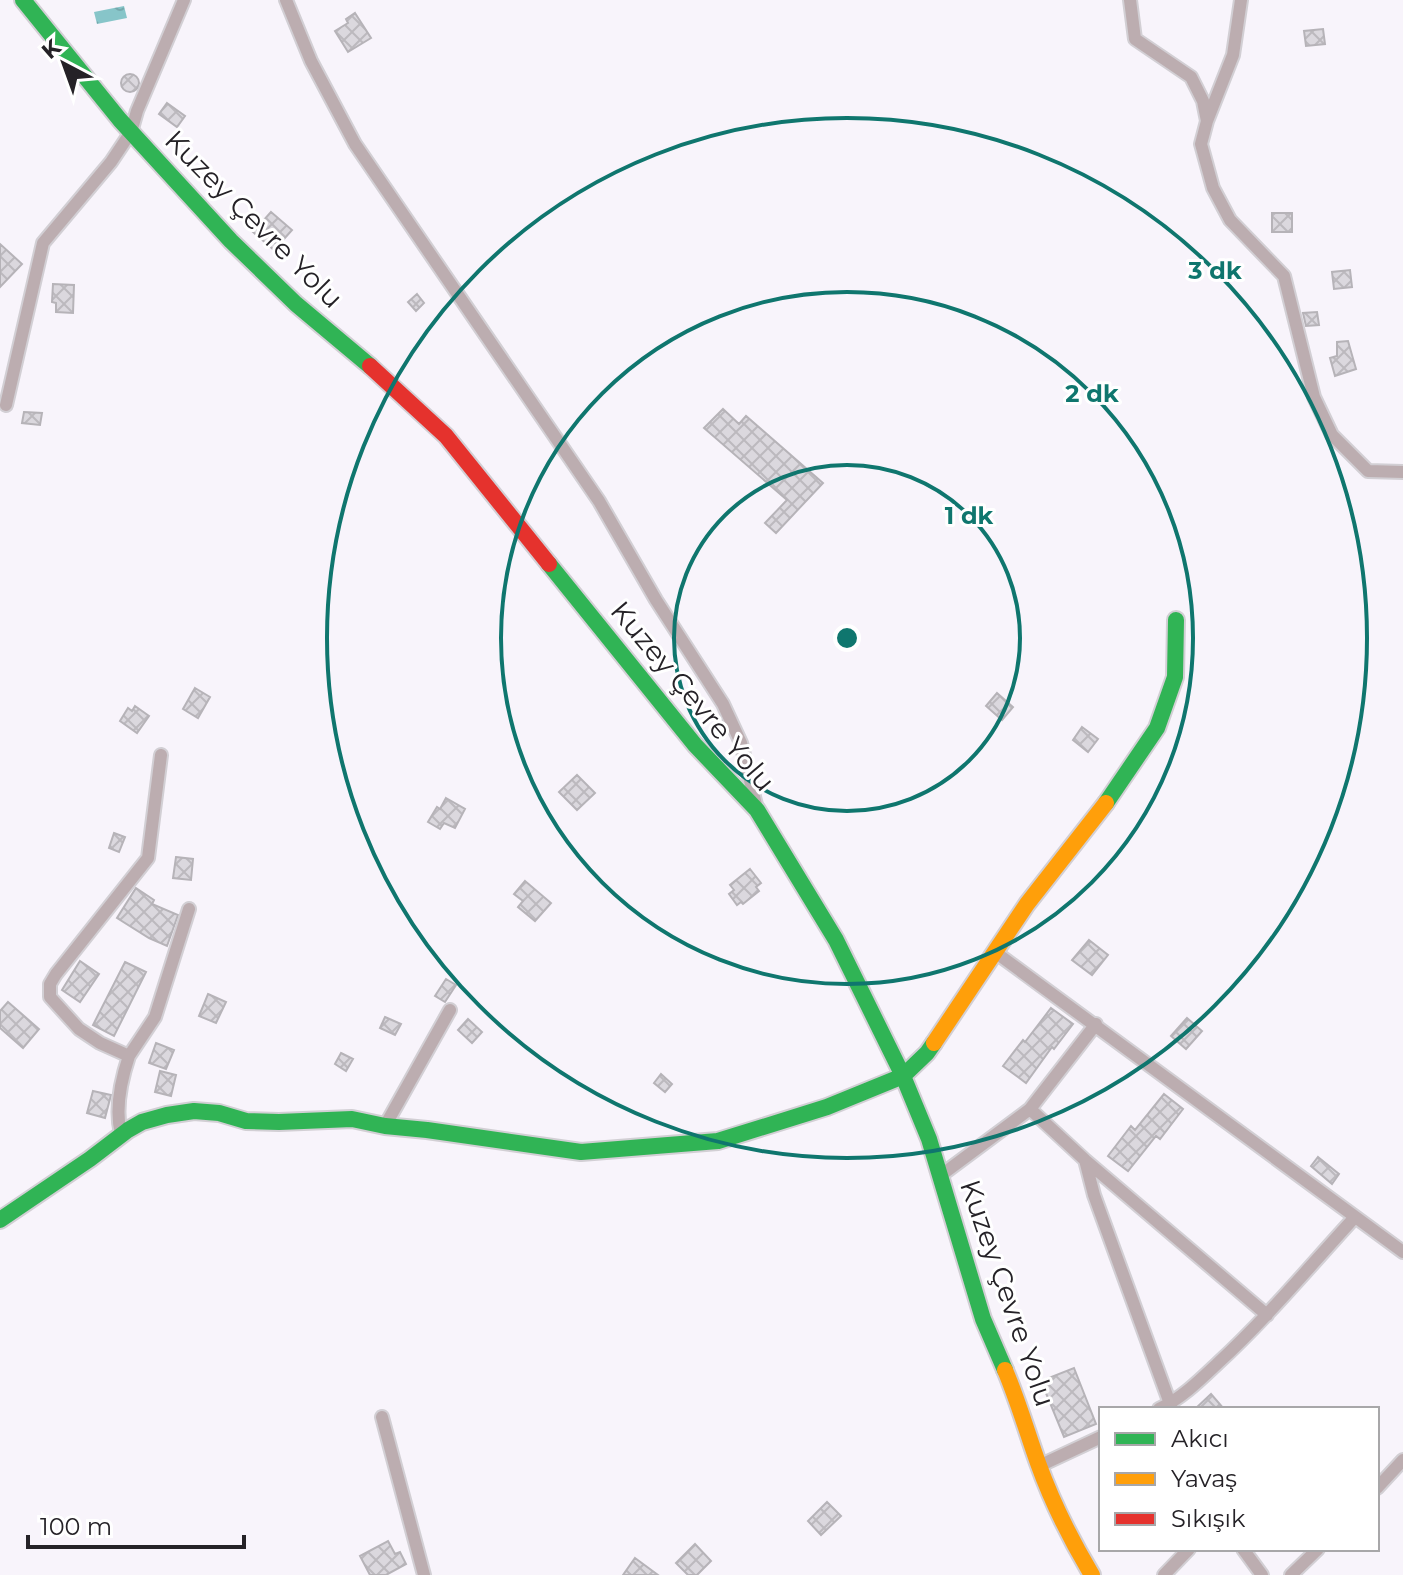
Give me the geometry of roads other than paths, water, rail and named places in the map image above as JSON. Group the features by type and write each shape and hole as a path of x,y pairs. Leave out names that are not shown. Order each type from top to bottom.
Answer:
{"main road":[{"name":"Kuzey Çevre Yolu","path":"23,0 131,132 231,241 285,294 366,362 446,436 695,745 757,810 836,940 903,1076 929,1139 983,1319 1018,1400 1039,1466 1072,1541 1090,1573"},
{"path":"0,1220 90,1159 121,1134 142,1122 167,1115 194,1111 219,1113 246,1121 352,1119 581,1152 718,1141 827,1107 903,1076 927,1053 1027,904 1106,803 1157,728 1175,677 1176,620"}],"street":[{"path":"6,405 43,243 111,162 131,132 184,0"},
{"path":"286,0 311,61 355,144 599,501 656,600 723,704 741,743 757,810"},
{"path":"1130,0 1135,39 1191,77 1203,101 1207,121"},
{"path":"1241,0 1233,55 1201,144 1213,188 1230,220 1284,276 1314,397 1332,435 1368,471 1403,472"},
{"path":"129,1056 79,1029 50,997 50,984 148,858 161,755"},
{"path":"121,1134 119,1103 129,1056 155,1017 189,909"},
{"path":"995,952 1403,1252"},
{"path":"385,1126 450,1010"},
{"path":"940,1176 1030,1109 1096,1024"},
{"path":"1030,1109 1085,1160 1267,1315"},
{"path":"1085,1160 1094,1195 1167,1407 1247,1336 1355,1217"},
{"path":"382,1417 424,1575"},
{"path":"1039,1466 1099,1438"},
{"path":"1379,1486 1403,1460"},
{"path":"1164,1575 1187,1551"},
{"path":"1244,1551 1262,1575"},
{"path":"1291,1575 1316,1551"}],"water":[{"path":"124,6 127,18 97,24 94,12"}]}
